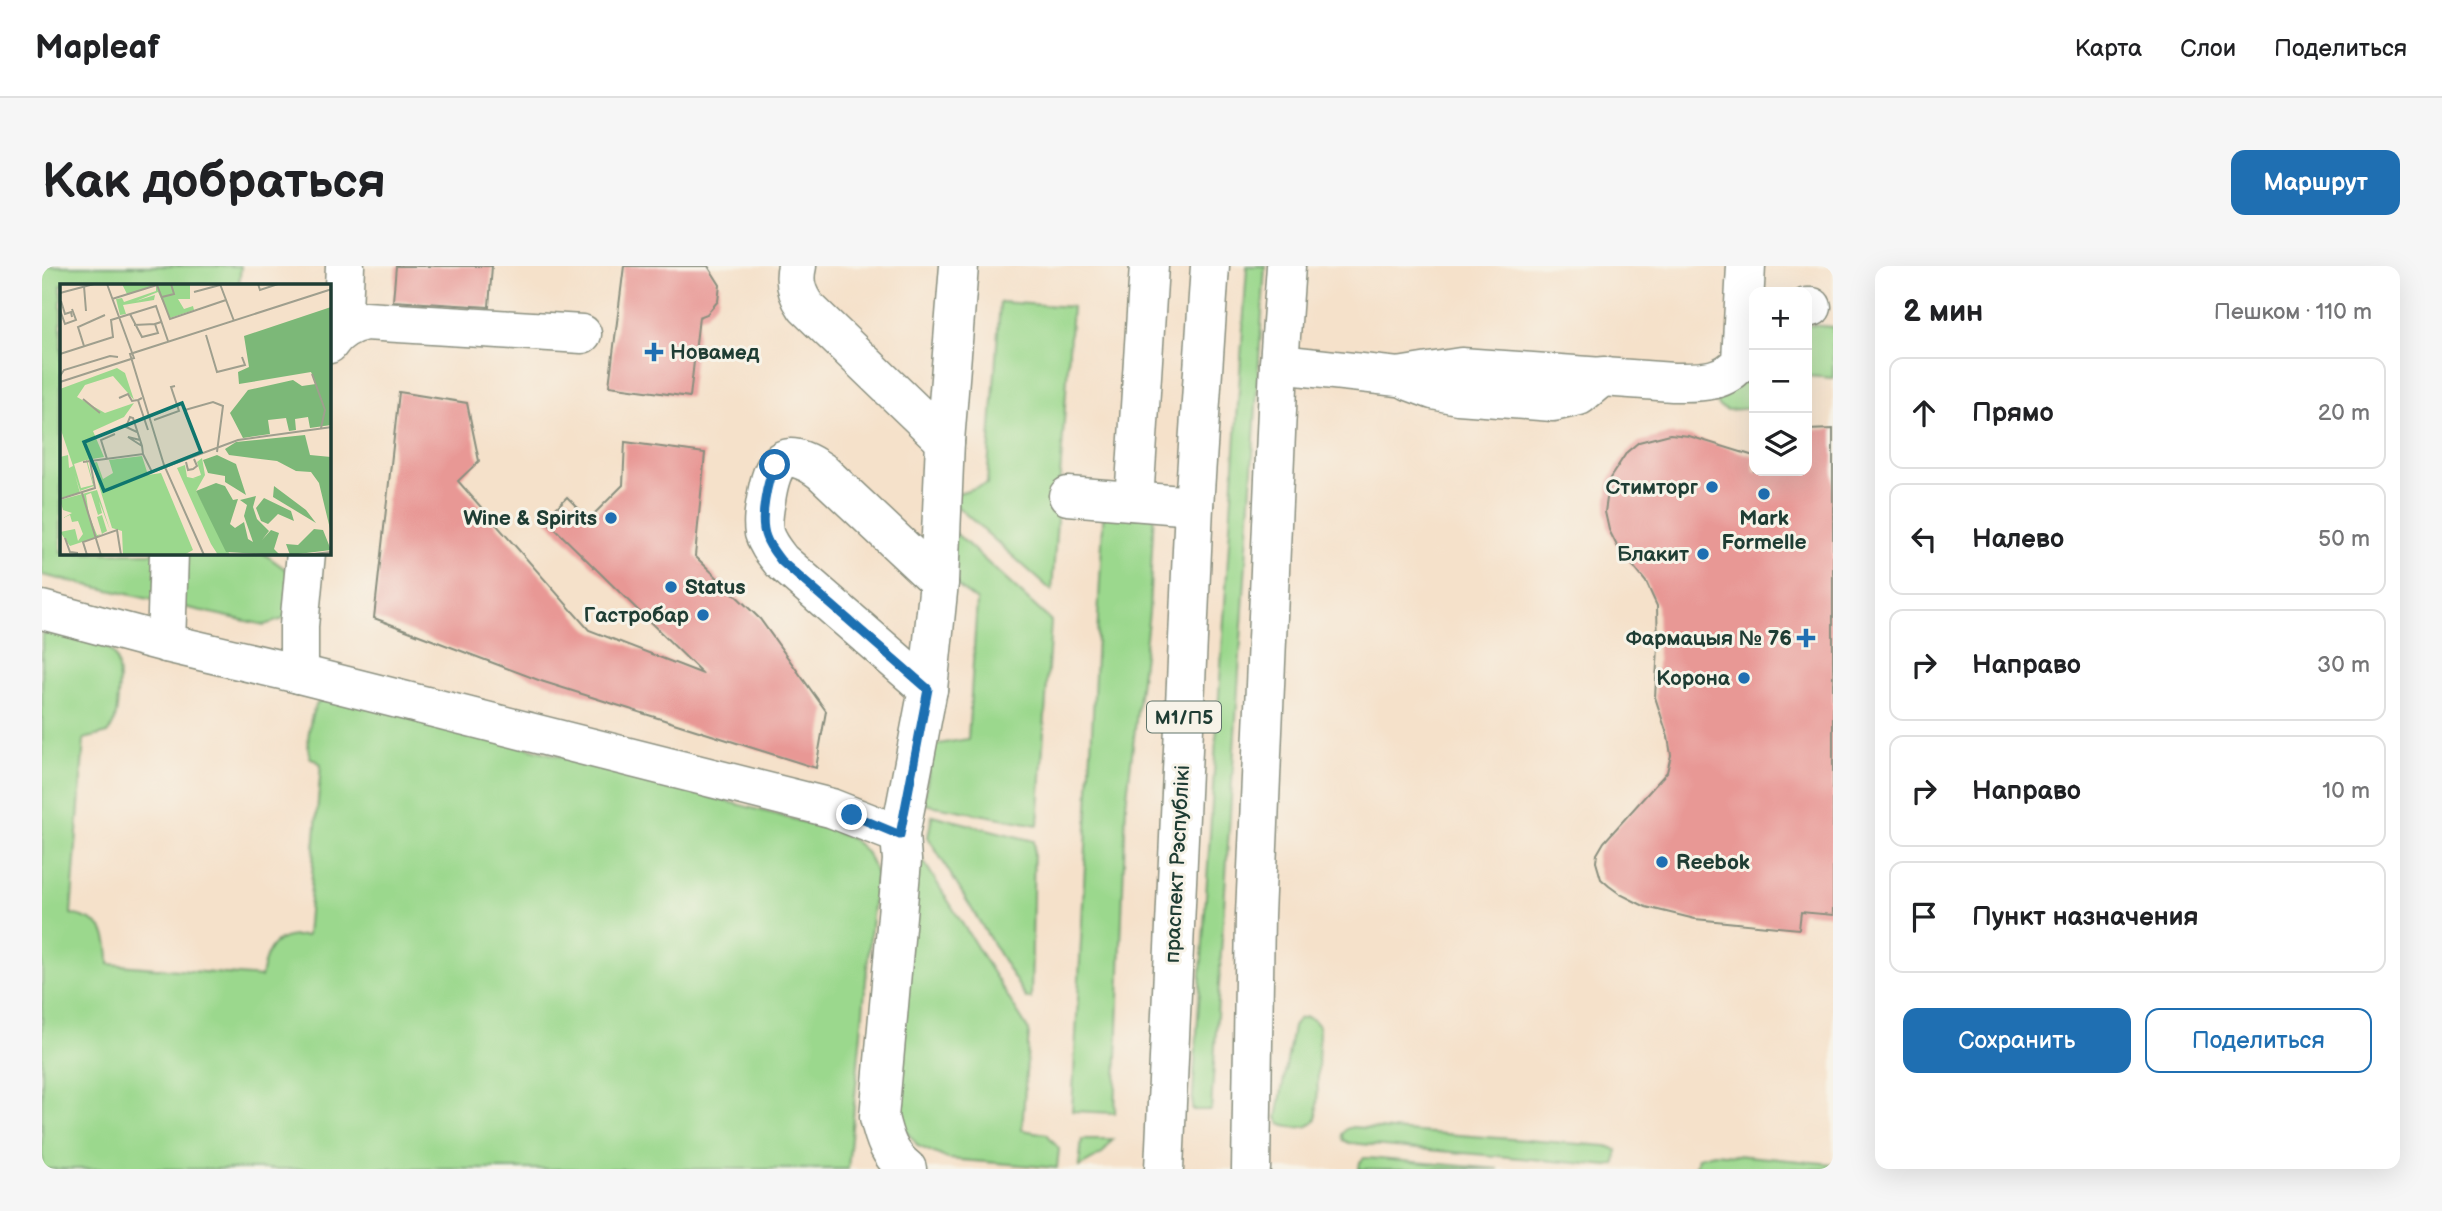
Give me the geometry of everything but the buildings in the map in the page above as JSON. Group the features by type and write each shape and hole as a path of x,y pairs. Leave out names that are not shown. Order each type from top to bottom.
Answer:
{"main road":[{"path":"335,337 345,266"},
{"path":"797,266 795,284 806,307 945,441"},
{"path":"907,1169 889,1149 879,1117 902,860 900,835 928,689 939,582 945,441 959,266"},
{"path":"1134,501 1149,266"},
{"name":"праспект Рэспублікі","path":"1164,1169 1194,506 1210,266"},
{"path":"1251,1169 1255,915 1279,364 1286,266"},
{"path":"1279,364 1398,377 1433,390 1458,395 1553,402 1578,396 1603,376 1704,382 1726,375 1747,351 1746,266"},
{"path":"335,337 354,324 379,321 582,334"},
{"path":"928,689 781,561 771,548 764,534 763,522 770,475 775,465 784,459 797,458 810,463 939,582"},
{"path":"1068,496 1194,506"},
{"path":"166,643 169,555"},
{"path":"299,674 299,626 306,555"},
{"path":"42,610 831,807 900,835"}],"green space":[{"path":"42,266 241,266 239,284 60,284 60,555 266,555 292,574 287,618 264,625 42,575"},
{"path":"1247,266 1265,266 1211,1110 1192,1110"},
{"path":"1000,302 1072,307 1052,591 952,502 955,494 987,484"},
{"path":"1812,325 1833,327 1833,378 1812,376"},
{"path":"1749,378 1749,408 1728,410 1719,407 1714,397"},
{"path":"1104,504 1154,508 1149,612 1126,804 1115,1113 1072,1111"},
{"path":"951,529 1051,621 1038,825 924,804 932,745 968,739 977,601 947,578"},
{"path":"56,632 98,642 107,647 117,664 118,696 113,724 108,733 84,739 71,914 98,924 106,936 109,964 261,977 269,950 274,944 287,937 307,936 321,764 310,757 308,744 314,708 318,702 327,698 340,697 833,830 849,837 866,852 876,875 848,1169 42,1169 42,634"},
{"path":"932,815 1034,841 1031,999 1026,998 928,837"},
{"path":"916,849 1029,1031 1022,1130 1047,1134 1059,1149 1057,1168 948,1159 918,1146 897,1118"},
{"path":"1306,1017 1319,1026 1317,1116 1311,1125 1296,1127 1280,1123 1277,1118 1293,1027 1298,1019"},
{"path":"1352,1127 1607,1146 1617,1150 1616,1164 1609,1166 1349,1143 1343,1140 1342,1134"},
{"path":"1082,1139 1113,1139 1102,1154 1079,1167"},
{"path":"1714,1153 1833,1164 1833,1169 1696,1167 1698,1157"},
{"path":"1364,1158 1499,1169 1359,1169"}],"place":[{"name":"Новамед","path":"654,352"},
{"name":"Стимторг","path":"1712,487"},
{"name":"Mark Formelle","path":"1764,494"},
{"name":"Wine & Spirits","path":"611,518"},
{"name":"Блакит","path":"1703,554"},
{"name":"Status","path":"671,587"},
{"name":"Гастробар","path":"703,615"},
{"name":"Фармацыя № 76","path":"1806,638"},
{"name":"Корона","path":"1744,678"},
{"name":"Reebok","path":"1662,862"}],"route":[{"path":"775,465 770,475 763,522 764,534 771,548 781,561 928,689 900,835 852,815"}]}
